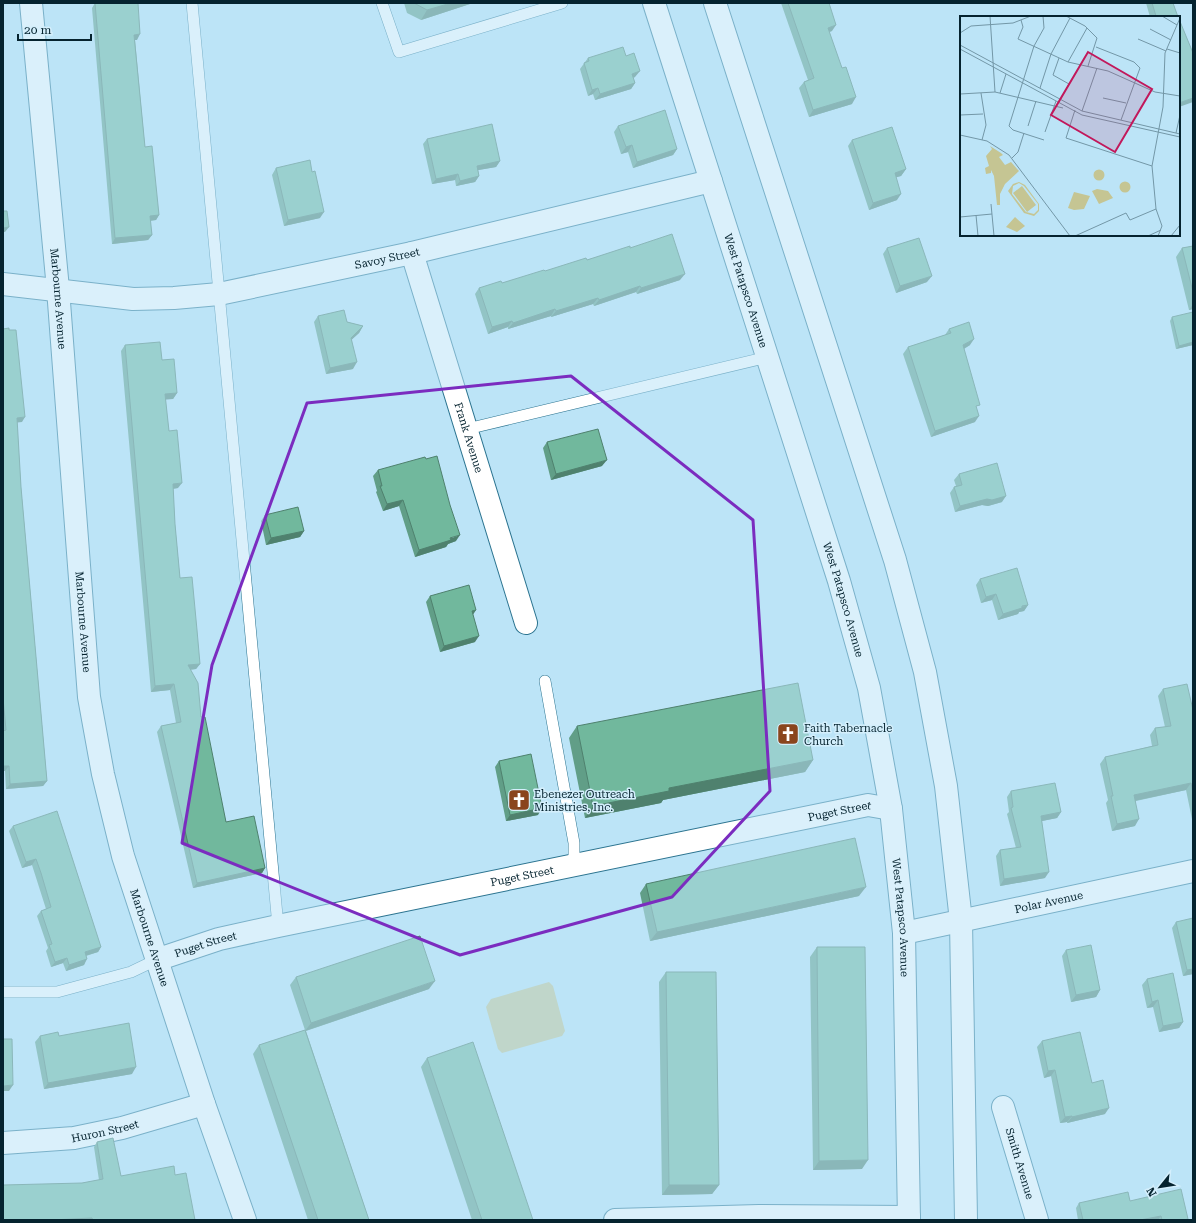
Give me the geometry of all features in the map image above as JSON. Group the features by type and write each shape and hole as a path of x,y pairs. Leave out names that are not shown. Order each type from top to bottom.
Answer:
{"street":[{"name":"Marbourne Avenue","path":"31,3 58,289 89,697 103,774 123,856 204,1104 245,1220"},
{"name":"West Patapsco Avenue","path":"654,3 839,581 869,688 891,808 904,933 909,1219"},
{"path":"715,3 899,575 925,672 946,786 961,921 966,1220"},
{"name":"Savoy Street","path":"3,284 133,298 174,298 219,294 412,253 711,181"},
{"name":"Frank Avenue","path":"412,253 526,623"},
{"name":"Puget Street","path":"156,960 219,939 278,926 868,805 891,808"},
{"name":"Polar Avenue","path":"904,933 1193,871"},
{"name":"Huron Street","path":"3,1143 74,1138 122,1128 204,1104"},
{"name":"Smith Avenue","path":"1003,1107 1037,1220"},
{"path":"615,1220 759,1216 909,1219"}],"lane":[{"path":"192,3 278,926"},
{"path":"382,3 399,52 562,3"},
{"path":"467,429 768,357"},
{"path":"545,680 574,843 574,865"},
{"path":"4,988 57,992 131,972 156,960"}],"highlighted area":[{"path":"571,376 753,520 770,791 672,897 460,955 182,843 212,665 307,403"}],"green space":[{"path":"549,982 553,986 565,1031 562,1036 502,1053 498,1049 486,1007 491,999"}],"building":[{"path":"95,3 138,3 140,34 134,35 145,147 152,146 159,215 150,216 152,235 115,238"},
{"path":"414,3 451,3 427,10"},
{"path":"788,3 829,3 836,25 828,28 842,68 846,67 856,97 813,110 804,82 814,78"},
{"path":"1152,3 1173,3 1178,16 1156,16"},
{"path":"1180,21 1193,53 1193,98 1180,103"},
{"path":"623,47 626,56 634,53 640,71 632,74 635,83 600,94 598,88 592,90 584,63 589,61 588,58"},
{"path":"665,110 677,149 637,162 632,145 626,147 618,126"},
{"path":"492,124 500,161 477,166 479,176 460,181 458,174 436,179 427,139"},
{"path":"892,127 906,169 895,173 901,194 873,203 852,140"},
{"path":"310,160 312,172 315,171 324,212 288,220 276,168"},
{"path":"3,211 7,211 9,227 3,228"},
{"path":"672,234 685,274 641,288 640,286 599,300 598,298 556,311 555,309 513,323 512,321 492,327 479,288 501,281 502,283 544,270 545,271 586,258 587,260 630,246 630,248"},
{"path":"919,238 932,276 900,286 887,248"},
{"path":"1193,246 1193,292 1182,248"},
{"path":"344,310 347,322 363,326 351,338 357,362 330,368 318,316"},
{"path":"1193,312 1193,342 1179,346 1172,317"},
{"path":"969,322 974,339 963,345 980,405 976,406 979,416 935,431 908,347 951,333 949,329"},
{"path":"9,328 9,330 16,330 25,417 17,418 21,487 47,781 10,784 9,766 3,766 3,731 6,730 3,698 3,329"},
{"path":"160,342 162,360 174,359 177,393 165,394 169,431 177,430 182,483 173,484 175,524 180,578 192,577 200,664 188,665 198,683 201,717 205,717 226,822 254,816 265,868 197,883 161,726 181,722 174,684 155,686 125,345"},
{"path":"598,429 607,460 556,474 547,442"},
{"path":"437,456 450,505 460,535 450,538 451,540 419,550 403,500 387,504 380,486 382,486 378,470 425,457 426,459"},
{"path":"997,463 1006,496 960,506 954,487 962,485 959,474"},
{"path":"298,507 304,531 271,538 265,515"},
{"path":"1017,568 1028,605 1003,614 996,594 986,597 980,579"},
{"path":"469,585 476,610 472,611 479,636 444,646 430,596"},
{"path":"798,683 813,760 669,788 669,791 593,806 577,726"},
{"path":"1187,684 1193,710 1193,794 1191,783 1134,795 1139,819 1117,824 1105,757 1158,745 1155,728 1171,726 1163,689"},
{"path":"531,754 542,808 510,815 499,761"},
{"path":"1055,783 1061,812 1041,816 1049,872 1004,879 1000,850 1021,847 1011,808 1013,807 1011,791"},
{"path":"57,811 101,947 85,952 87,959 69,965 67,958 55,962 49,945 52,944 41,911 51,907 41,873 36,859 26,862 13,826"},
{"path":"855,838 866,887 657,932 646,884"},
{"path":"1193,918 1193,969 1187,970 1176,922"},
{"path":"420,936 435,981 311,1023 296,977"},
{"path":"1091,945 1100,990 1076,995 1066,950"},
{"path":"817,947 865,947 868,1160 819,1161"},
{"path":"666,972 716,972 719,1185 669,1185"},
{"path":"1173,973 1183,1022 1163,1026 1158,1000 1152,1002 1147,979"},
{"path":"129,1023 136,1067 48,1083 40,1036 58,1032 59,1036"},
{"path":"305,1030 369,1220 318,1220 259,1045"},
{"path":"1080,1032 1092,1083 1103,1080 1109,1108 1072,1117 1065,1117 1055,1070 1048,1071 1042,1041"},
{"path":"3,1039 12,1039 13,1085 3,1086"},
{"path":"473,1042 533,1220 482,1220 427,1058"},
{"path":"113,1138 121,1176 174,1166 175,1175 186,1173 195,1220 93,1220 92,1218 3,1220 3,1185 82,1183 103,1179 97,1142"},
{"path":"1181,1189 1188,1219 1183,1220 1162,1220 1161,1216 1140,1220 1083,1220 1079,1203 1128,1192 1130,1201"}],"place":[{"name":"Faith Tabernacle Church","path":"788,734"},
{"name":"Ebenezer Outreach Ministries, Inc.","path":"519,800"}]}
